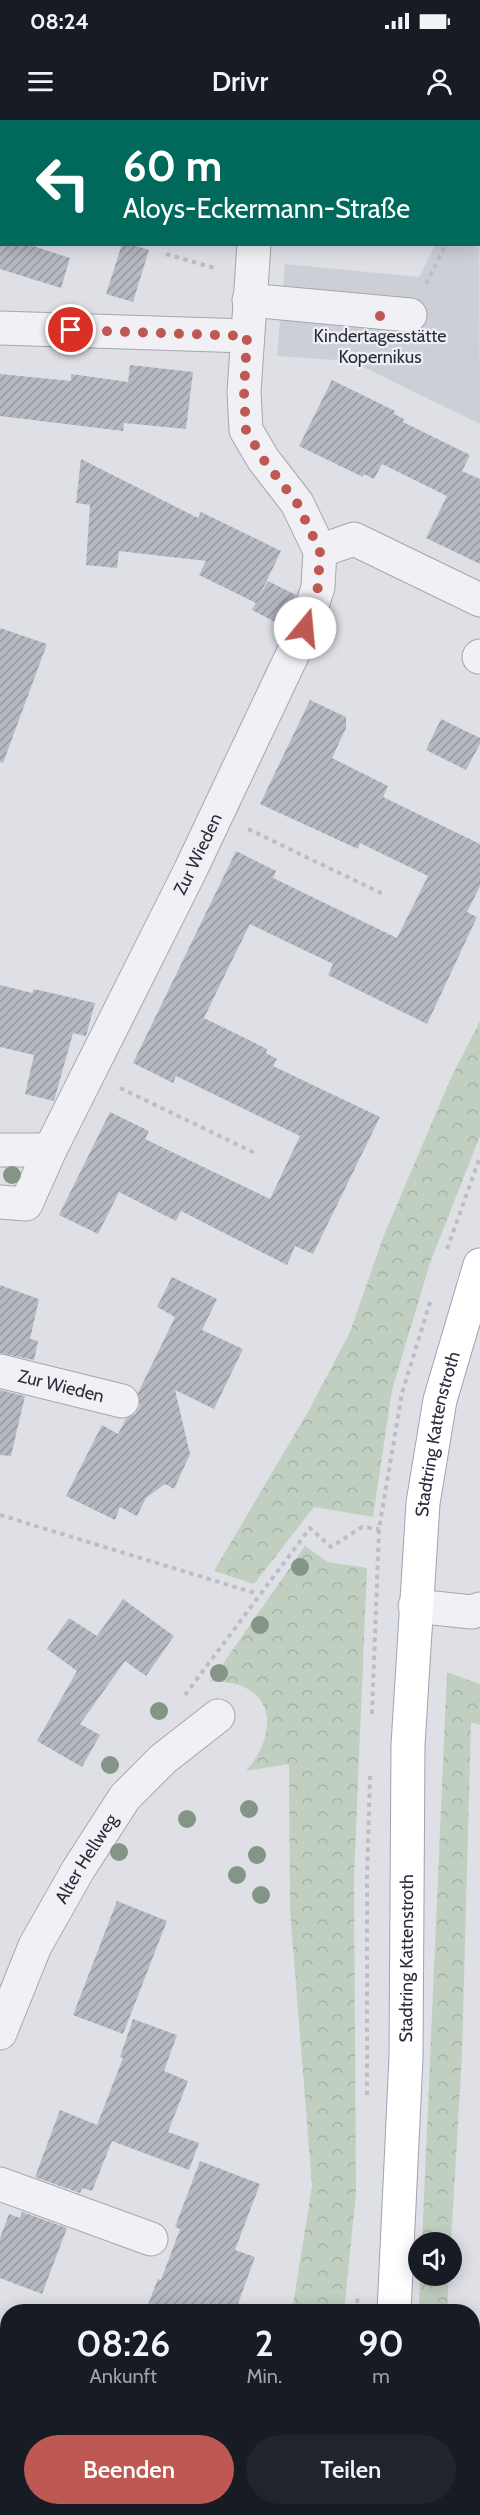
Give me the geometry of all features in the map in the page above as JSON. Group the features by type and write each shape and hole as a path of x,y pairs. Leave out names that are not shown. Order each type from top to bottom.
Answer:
{"main road":[{"name":"Stadtring Kattenstroth","path":"394,2304 406,2057 408,1745 423,1503 440,1400 480,1265"}],"street":[{"name":"Zur Wieden","path":"0,1203 26,1204 50,1150 217,813 305,628 318,587 320,551 297,503 263,459 246,430 244,392 254,246"},
{"path":"250,289 410,315"},
{"path":"0,328 247,336"},
{"path":"320,551 354,539 480,600"},
{"path":"0,1150 50,1150"},
{"name":"Zur Wieden","path":"0,1371 122,1401"},
{"path":"415,1606 472,1612 480,1610"},
{"name":"Alter Hellweg","path":"0,2033 35,1946 78,1870 124,1797 163,1760 218,1716"},
{"path":"0,2184 151,2239"}],"path":[{"path":"410,315 445,246"},
{"path":"166,254 250,289"},
{"path":"217,813 382,894"},
{"path":"88,1073 257,1154"},
{"path":"0,1515 258,1594"},
{"path":"182,1699 258,1594 310,1528 331,1547 362,1527 379,1528"}],"shaded area":[{"name":"Kindertagesstätte Kopernikus","path":"434,246 479,246 480,424 351,361 277,356 285,264 419,277"}],"green space":[{"path":"480,1021 480,1136 430,1263 392,1390 373,1517 314,1507 254,1584 214,1571 309,1410 350,1332 384,1235 450,1080"},
{"path":"305,1546 328,1562 367,1568 354,1877 356,2194 345,2304 293,2304 312,2186 290,1910 289,1764 246,1771 264,1739 267,1724 265,1710 259,1698 247,1689 231,1683 210,1682"},
{"path":"447,1672 480,1684 480,1725 471,1722 462,2054 452,2232 422,2232"},
{"path":"420,2286 448,2286 447,2304 419,2304"}],"building":[{"path":"0,246 33,246 70,258 61,288 0,269"},
{"path":"121,246 137,246 149,250 133,302 106,294"},
{"path":"130,365 193,372 186,429 124,423 123,431 0,416 0,374 71,381 71,374 128,382"},
{"path":"332,380 395,411 394,414 404,419 403,422 470,455 462,471 480,479 480,564 426,538 447,496 382,464 374,479 364,474 363,477 299,446"},
{"path":"81,459 198,518 201,512 281,551 256,603 199,575 206,561 119,551 117,568 86,565 90,505 76,503"},
{"path":"268,581 296,595 281,625 252,610"},
{"path":"0,628 47,644 3,763 0,762"},
{"path":"310,700 346,717 346,728 332,758 388,786 383,797 480,844 480,886 467,912 477,917 427,1024 328,975 333,964 250,924 217,991 204,1018 267,1049 266,1053 277,1059 273,1066 380,1117 313,1254 295,1246 287,1265 181,1211 176,1221 119,1192 98,1234 59,1215 110,1112 149,1131 145,1139 270,1199 300,1136 176,1076 173,1083 133,1063 236,851 276,871 273,878 397,938 428,876 360,843 358,849 260,804"},
{"path":"441,719 480,738 480,744 466,770 426,750"},
{"path":"0,985 32,993 34,989 95,1003 86,1036 73,1033 54,1101 25,1094 34,1055 0,1047"},
{"path":"172,1277 217,1299 202,1330 243,1349 214,1409 175,1390 190,1454 174,1489 165,1484 146,1498 137,1516 120,1507 115,1520 66,1496 102,1425 118,1434 126,1419 135,1414 140,1406 138,1393 175,1317 157,1307"},
{"path":"0,1285 39,1299 30,1339 38,1341 34,1360 0,1353"},
{"path":"0,1390 25,1396 11,1456 0,1455"},
{"path":"123,1599 174,1636 146,1676 125,1661 80,1724 100,1735 82,1767 37,1741 77,1671 47,1649 69,1618 97,1636"},
{"path":"117,1901 167,1921 123,2034 73,2015"},
{"path":"133,2019 177,2035 164,2071 188,2081 168,2132 199,2143 189,2170 112,2141 92,2191 82,2188 80,2193 35,2177 60,2110 97,2125 123,2058 120,2057"},
{"path":"200,2161 260,2184 235,2250 255,2257 238,2304 148,2304 158,2279 161,2280 180,2229 175,2227"},
{"path":"22,2212 67,2228 42,2294 0,2278 0,2238 9,2214 20,2218"}],"place":[{"name":"Kindertagesstätte Kopernikus","path":"380,316"}],"route":[{"path":"71,330 247,336 244,392 246,430 263,459 297,503 320,551 318,587 305,628"}]}
